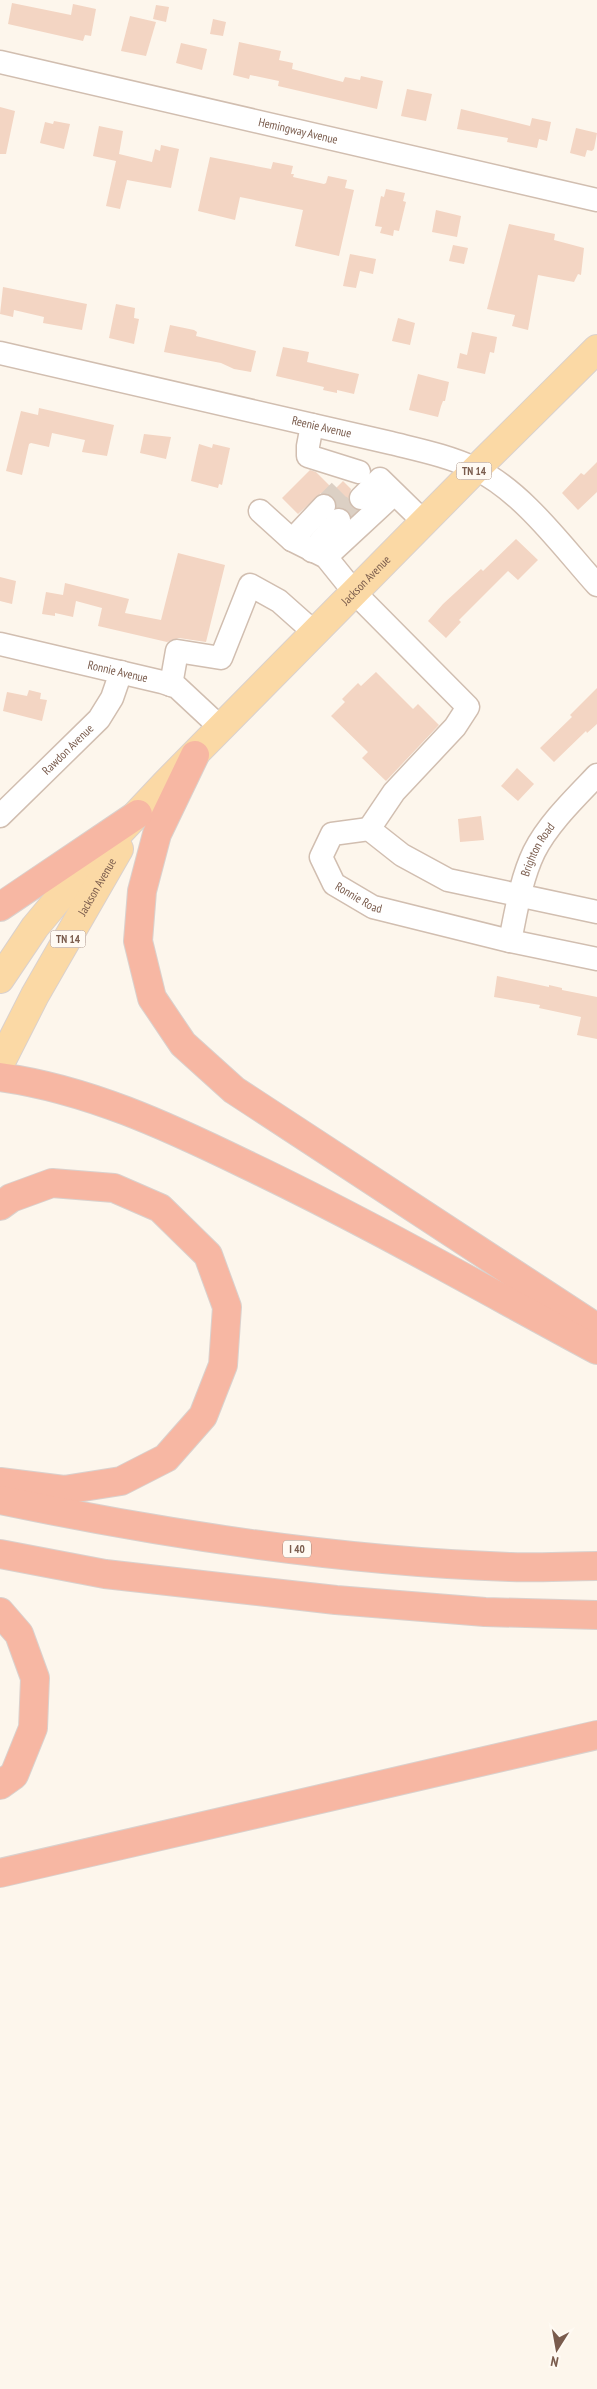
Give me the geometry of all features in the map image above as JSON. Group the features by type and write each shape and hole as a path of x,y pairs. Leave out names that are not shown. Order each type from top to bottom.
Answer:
{"highway":[{"path":"195,755 158,834 142,890 138,942 152,998 183,1044 234,1090 597,1328"},
{"path":"0,907 138,814"},
{"path":"0,1077 49,1086 89,1097 170,1128 307,1193 597,1350"},
{"path":"0,1206 11,1198 52,1183 114,1188 160,1208 208,1255 227,1307 223,1365 203,1416 166,1458 121,1481 64,1490 0,1482"},
{"name":"I 40","path":"0,1500 190,1536 343,1555 510,1567 597,1566"},
{"path":"0,1554 105,1574 336,1600 486,1612 597,1615"},
{"path":"0,1612 20,1634 35,1678 33,1728 14,1775 0,1785"},
{"path":"0,1873 597,1736"}],"main road":[{"name":"Jackson Avenue","path":"0,979 46,913 166,783 597,349"},
{"name":"Jackson Avenue","path":"0,1064 35,995 64,948 138,814"}],"street":[{"name":"Hemingway Avenue","path":"0,62 597,200"},
{"name":"Reenie Avenue","path":"0,353 391,443 441,456 476,469 515,495 597,586"},
{"path":"312,425 308,456 355,485 387,486 424,522"},
{"path":"319,554 387,486 391,443"},
{"path":"260,511 292,540 319,554 468,707 455,727 394,792 369,829 402,855 448,880 597,912"},
{"path":"292,540 332,513 319,554"},
{"path":"171,685 177,651 221,658 250,586 279,601 315,633"},
{"name":"Ronnie Avenue","path":"0,644 171,685 189,697 221,728"},
{"name":"Rawdon Avenue","path":"0,816 99,718 112,698 121,672"},
{"name":"Brighton Road","path":"510,941 520,896 534,852 566,807 597,776"},
{"name":"Ronnie Road","path":"369,829 332,834 321,857 334,884 373,907 510,941 597,959"}],"building":[{"path":"12,3 71,15 73,4 96,9 91,36 85,35 83,41 8,24"},
{"path":"156,5 169,7 166,22 153,19"},
{"path":"130,16 156,22 146,56 121,51"},
{"path":"213,19 226,22 223,36 210,34"},
{"path":"239,42 281,51 279,60 293,63 292,69 343,82 345,77 360,80 361,76 383,81 377,109 278,86 279,81 250,75 249,79 233,75"},
{"path":"181,43 207,49 202,70 176,63"},
{"path":"407,89 432,94 426,121 401,116"},
{"path":"0,107 15,111 6,154 0,154"},
{"path":"461,109 530,126 532,118 551,122 547,141 539,139 537,148 507,142 508,138 457,129"},
{"path":"54,121 70,124 64,149 40,143 45,122 53,124"},
{"path":"99,126 123,131 119,154 152,162 155,149 160,151 161,145 179,149 171,188 127,180 120,209 106,206 116,161 93,156"},
{"path":"576,128 597,133 594,149 592,151 587,150 585,157 570,153"},
{"path":"210,157 271,169 273,162 293,166 291,174 294,174 293,177 324,184 328,176 347,180 345,188 354,190 339,256 295,246 303,210 240,197 235,220 198,211"},
{"path":"386,189 405,193 403,201 406,202 399,231 394,230 393,236 380,233 382,227 375,226 381,196 384,197"},
{"path":"436,210 461,216 457,237 432,232"},
{"path":"509,224 555,234 554,240 584,248 581,275 578,274 574,282 538,275 528,330 512,326 515,315 487,309"},
{"path":"453,245 468,248 464,264 449,261"},
{"path":"350,254 376,259 373,274 360,271 356,288 343,286"},
{"path":"3,287 87,304 82,330 43,323 44,317 14,310 13,317 0,314"},
{"path":"116,304 135,308 134,318 139,319 134,344 109,338"},
{"path":"398,318 415,323 410,345 392,341"},
{"path":"170,325 194,330 197,332 196,336 256,351 251,372 234,369 221,363 164,352"},
{"path":"472,332 497,337 494,353 490,352 485,374 457,368 460,353 467,355"},
{"path":"283,347 309,352 307,362 359,374 354,394 337,390 337,393 323,390 324,387 276,376"},
{"path":"418,374 449,382 445,401 443,401 438,417 409,410"},
{"path":"39,408 114,425 107,456 82,452 85,440 52,433 49,447 29,444 22,475 6,471 21,411 38,415"},
{"path":"144,434 171,437 166,459 140,453"},
{"path":"199,444 212,448 213,444 230,448 222,485 219,484 218,488 191,481"},
{"path":"597,462 597,492 578,510 562,493 581,473 584,475"},
{"path":"310,470 316,472 334,490 343,481 351,489 348,501 351,507 357,510 351,516 347,510 337,507 333,496 321,493 298,514 282,498"},
{"path":"516,539 538,560 518,580 508,571 459,620 461,622 446,638 428,621 443,604 481,569 483,571"},
{"path":"178,553 225,565 206,642 179,638 167,642 98,626 102,608 76,601 73,617 55,613 55,616 42,614 46,592 63,595 65,583 129,599 125,613 161,620"},
{"path":"0,577 16,581 12,604 0,601"},
{"path":"376,672 413,709 418,704 439,725 386,781 362,758 368,752 331,716 345,702 342,699 358,683 361,686"},
{"path":"597,688 597,724 587,733 586,731 554,762 540,748 572,717 570,715"},
{"path":"29,690 41,693 40,699 47,700 42,721 3,711 7,692 27,696"},
{"path":"517,768 534,784 518,801 501,786"},
{"path":"481,816 484,840 460,842 458,819"},
{"path":"497,976 549,987 549,985 562,988 562,990 597,997 597,1039 577,1035 581,1017 539,1008 540,1005 494,997"}],"tunnel":[{"path":"324,506 346,484"},
{"path":"339,520 361,498"}]}
